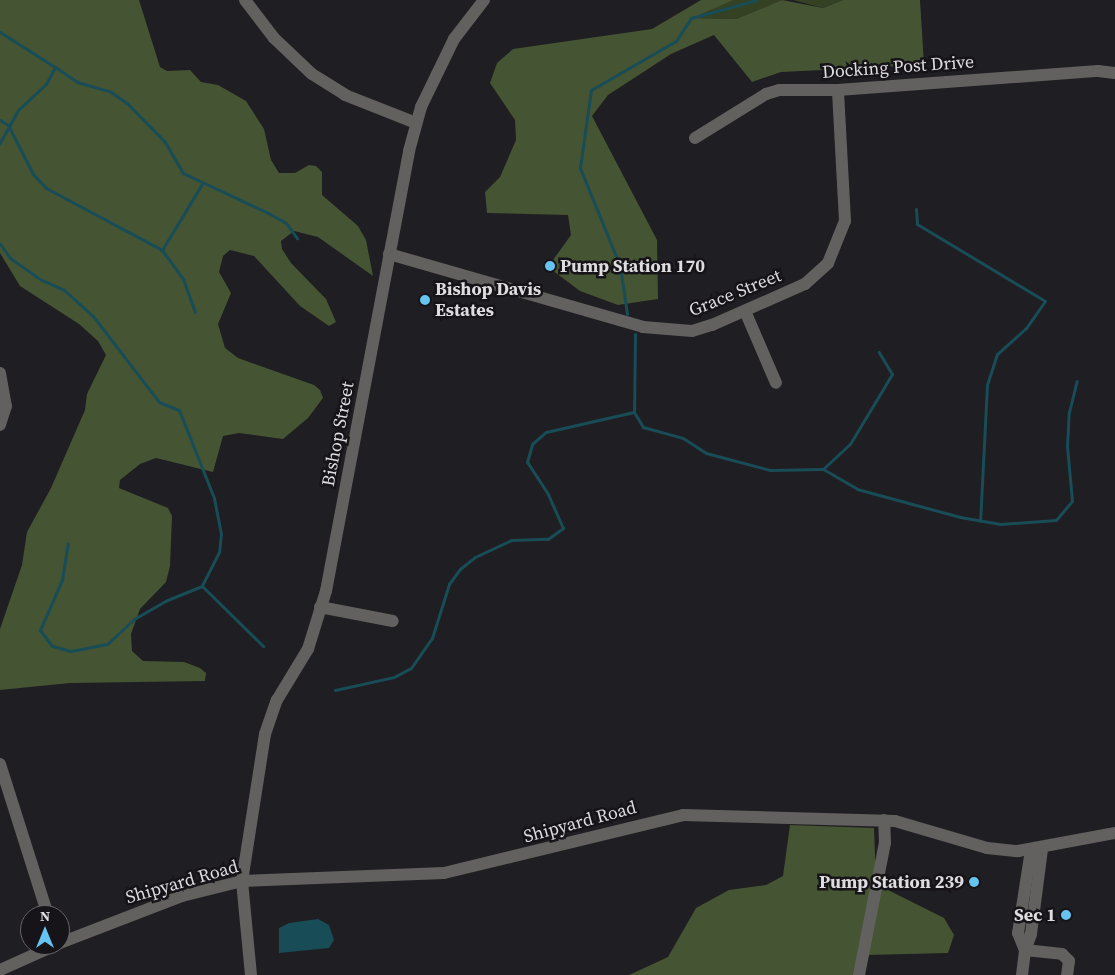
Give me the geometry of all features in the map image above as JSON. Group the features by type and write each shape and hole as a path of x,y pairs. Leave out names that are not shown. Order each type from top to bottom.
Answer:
{"street":[{"path":"246,0 274,38 312,74 345,95 416,123"},
{"name":"Bishop Street","path":"251,975 242,881 265,734 277,700 308,649 331,567 389,254 416,123 434,75 454,39 484,0"},
{"name":"Docking Post Drive","path":"695,138 766,94 779,90 838,90 1098,71 1115,74"},
{"name":"Grace Street","path":"389,254 643,327 692,331 745,311 805,284 828,263 839,243 845,221 838,90"},
{"path":"745,311 776,384"},
{"path":"0,373 6,406 0,425"},
{"path":"320,607 393,621"},
{"path":"0,764 45,905"},
{"name":"Shipyard Road","path":"70,939 182,896 242,881 444,873 683,815 884,820 914,825 999,850 1037,849 1115,833"},
{"path":"859,975 885,842 884,820"},
{"path":"1022,975 1025,950 1018,933 1037,849"},
{"path":"1025,950 1062,954 1069,961 1067,975"},
{"path":"0,970 34,955"}],"green space":[{"path":"0,0 139,0 160,67 167,71 190,70 201,82 218,85 246,101 264,129 271,160 279,173 295,173 309,165 316,166 322,172 322,195 358,226 366,240 373,276 318,237 294,231 281,241 282,249 291,263 326,299 336,322 329,326 300,306 254,256 230,250 223,256 219,272 231,293 218,324 225,348 238,358 314,385 320,390 323,398 308,418 283,439 239,433 223,436 213,472 156,458 140,464 120,480 119,488 168,508 172,516 170,566 166,582 140,609 131,634 132,651 143,661 184,662 200,668 206,673 205,681 70,683 0,690 0,629 22,565 27,532 51,488 85,410 87,394 106,355 98,341 79,324 20,286 0,253"},
{"path":"701,0 734,0 692,18 736,19 782,0 823,8 843,0 920,0 924,65 781,72 752,82 714,35 671,54 608,95 592,116 657,240 658,299 618,305 580,291 548,267 571,235 568,215 487,213 485,192 500,177 516,140 515,120 490,83 497,63 513,49 652,29"},
{"path":"734,0 782,0 736,19 691,18"},
{"path":"793,0 843,0 823,8"},
{"path":"790,825 874,828 876,884 944,918 954,935 948,953 866,955 864,975 629,975 668,957 696,908 729,890 766,885 783,876"}],"water":[{"path":"318,919 329,925 334,940 329,948 279,953 279,928 289,923"}],"waterway":[{"path":"627,314 620,266 580,168 591,90 676,41 691,18 757,0"},
{"path":"0,32 55,67 46,84 18,110 0,143"},
{"path":"55,67 77,82 111,92 127,103 165,142 183,173 286,223 297,238"},
{"path":"0,120 8,125 33,174 46,188 162,250 183,279 195,312"},
{"path":"162,250 202,184"},
{"path":"916,209 917,224 1045,301 1026,328 997,354 987,385 980,521"},
{"path":"0,244 10,258 42,280 64,290 93,316 159,402 179,410 214,498 221,534 219,552 202,586 167,600 134,619 107,644 70,651 52,646 40,630 62,580 68,543"},
{"path":"635,334 634,412 643,427 683,438 706,453 770,470 823,469 857,489 960,517 1000,524 1056,520 1072,501 1067,446 1069,412 1077,381"},
{"path":"823,469 850,444 892,374 879,352"},
{"path":"335,690 394,677 411,668 432,638 449,584 460,569 475,557 511,540 548,539 563,528 548,494 527,462 532,444 546,432 634,412"},
{"path":"202,586 263,646"}],"place":[{"name":"Pump Station 170","path":"550,266"},
{"name":"Bishop Davis Estates","path":"425,300"},
{"name":"Pump Station 239","path":"974,882"},
{"name":"Sec 1","path":"1066,915"}]}
